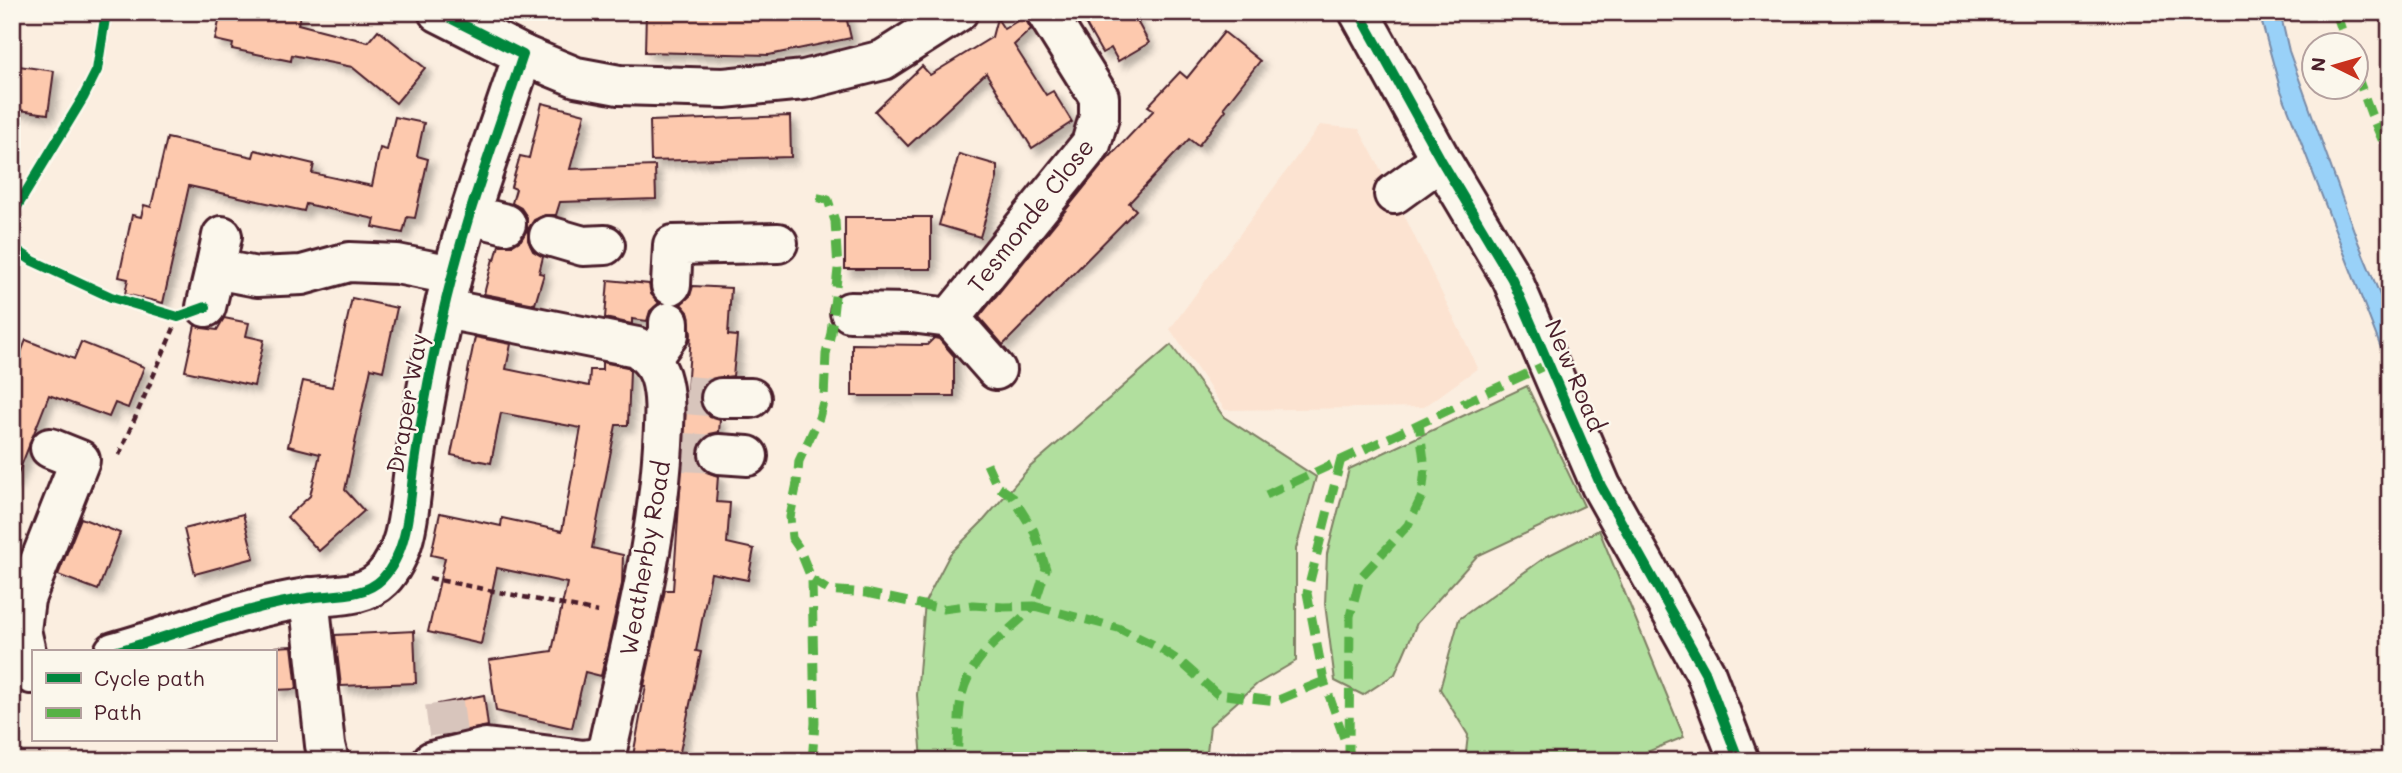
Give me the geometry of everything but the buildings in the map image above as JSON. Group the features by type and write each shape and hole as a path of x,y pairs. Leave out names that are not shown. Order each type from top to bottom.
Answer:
{"street":[{"path":"438,12 523,55 576,78 619,85 724,89 804,80 883,60 958,12"},
{"name":"New Road","path":"1359,12 1441,160 1512,279 1601,486 1705,672 1739,761"},
{"name":"Tesmonde Close","path":"950,318 1091,144 1099,117 1099,97 1053,23"},
{"name":"Draper Way","path":"120,650 243,611 309,597 356,593 381,580 390,568 403,543 422,411 449,292 470,215 523,55"},
{"path":"1394,194 1441,160"},
{"path":"470,215 506,225"},
{"path":"549,236 583,246 605,245"},
{"path":"206,307 218,253 257,277 302,275 349,262 397,264 449,292 638,347 651,359 669,334 673,245 778,243"},
{"name":"Tesmonde Close","path":"850,312 911,313 950,318 996,370"},
{"name":"Weatherby Road","path":"444,753 486,748 598,760 607,750 636,619 661,485 703,453 705,397 660,376 651,359"},
{"path":"25,675 21,629 25,599 79,459"},
{"path":"309,597 329,761"}],"path":[{"path":"12,247 33,261 111,297 178,317 115,464 79,459"},
{"path":"390,568 432,579 636,619"}],"shaded area":[{"path":"1320,125 1359,129 1394,194 1478,368 1424,407 1225,410 1170,329"}],"green space":[{"path":"1171,345 1224,417 1316,477 1296,549 1296,661 1257,684 1210,726 1206,761 922,761 917,695 925,602 950,554 1030,467"},
{"path":"1527,386 1584,506 1477,556 1417,623 1395,674 1363,695 1335,681 1325,604 1327,554 1349,469"},
{"path":"1599,530 1684,737 1625,761 1465,761 1468,735 1440,689 1459,619 1547,556"}],"water":[{"path":"2259,12 2280,12 2289,51 2300,81 2300,102 2307,102 2358,242 2390,319 2390,360 2381,348 2280,88"}],"tunnel":[{"path":"686,395 721,398"},
{"path":"682,452 719,454"},
{"path":"444,703 448,734"}],"marked path":[{"path":"2336,12 2342,32"},
{"path":"2367,102 2390,158"},
{"path":"812,761 815,723 812,580 792,538 790,517 799,461 819,418 824,398 826,354 838,269 835,221 828,200 814,197"},
{"path":"1266,495 1548,364"},
{"path":"1353,761 1349,751 1350,616 1360,578 1408,525 1422,496 1425,468 1419,423"},
{"path":"1341,459 1307,593 1324,681 1345,741"},
{"path":"987,464 997,486 1012,496 1034,531 1046,569 1034,606 1118,628 1156,646 1182,663 1217,694 1276,701 1324,681"},
{"path":"812,580 828,590 866,593 943,609 973,605 1034,606 982,656 967,680 960,703 956,761"}],"cycle path":[{"path":"12,215 97,70 106,12"},
{"path":"120,650 282,602 366,589 382,579 398,555 409,512 424,405 452,278 475,196 523,55 438,12"},
{"path":"1359,12 1441,160 1512,279 1601,486 1705,672 1739,761"},
{"path":"12,247 33,261 111,297 178,317 206,307"}]}
